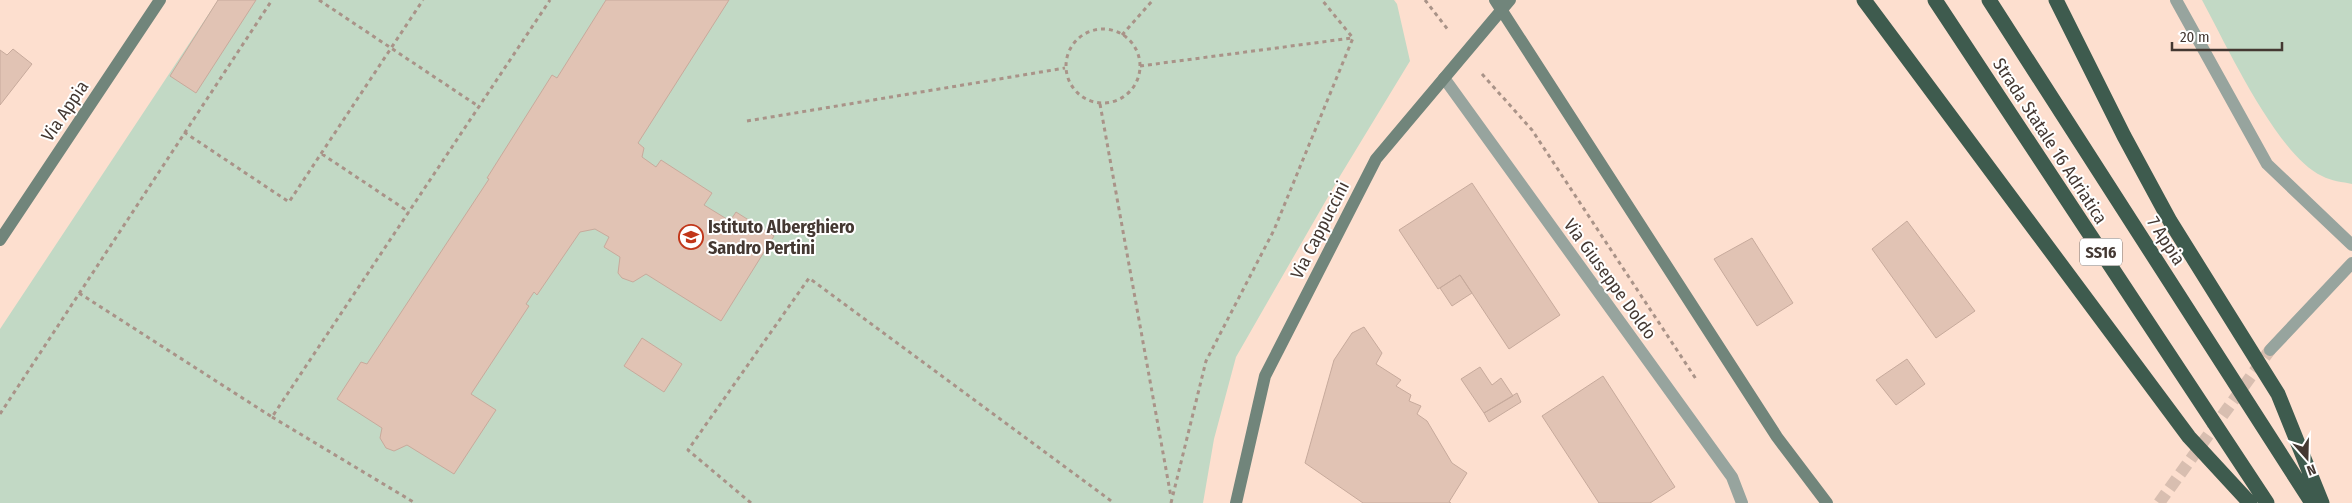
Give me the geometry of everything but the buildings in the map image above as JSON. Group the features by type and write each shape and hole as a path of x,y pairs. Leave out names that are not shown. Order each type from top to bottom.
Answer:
{"highway":[{"path":"1864,0 2189,437 2250,503"},
{"name":"Strada Statale 16 Adriatica","path":"1935,0 2267,503"},
{"name":"7 Appia","path":"1989,0 2312,503"},
{"path":"2056,0 2124,136 2170,221 2278,394 2322,503"}],"street":[{"path":"2176,0 2267,164 2352,245"},
{"name":"Via Appia","path":"0,240 155,2"},
{"name":"Via Cappuccini","path":"1236,503 1265,376 1376,159 1465,52 1502,3"},
{"path":"1502,3 1777,437 1827,503"},
{"name":"Via Giuseppe Doldo","path":"1444,78 1732,476 1742,503"},
{"path":"2270,350 2352,263"}],"path":[{"path":"0,414 272,0"},
{"path":"319,0 478,106"},
{"path":"184,132 289,202 423,0"},
{"path":"272,418 550,0"},
{"path":"1122,34 1153,0"},
{"path":"1322,0 1353,38"},
{"path":"1425,0 1465,52 1532,130 1699,384"},
{"path":"1100,29 1122,34 1135,48 1140,66 1138,79 1132,89 1112,103 1100,104 1080,96 1067,79 1065,68 1067,56 1079,38 1100,29"},
{"path":"1140,66 1353,38"},
{"path":"1171,501 1206,361 1274,230 1353,38"},
{"path":"747,121 1065,68"},
{"path":"1100,104 1171,501"},
{"path":"322,154 409,212"},
{"path":"751,503 688,450 809,278 1114,503"},
{"path":"80,292 272,418 415,503"}],"green space":[{"path":"218,0 1394,0 1397,4 1410,61 1340,176 1236,357 1214,439 1203,503 0,503 0,329"},
{"path":"2202,0 2352,0 2352,184 2322,176 2305,164 2288,146 2254,97"}],"tunnel":[{"path":"2159,503 2270,350"}],"place":[{"name":"Istituto Alberghiero Sandro Pertini","path":"691,237"}]}
